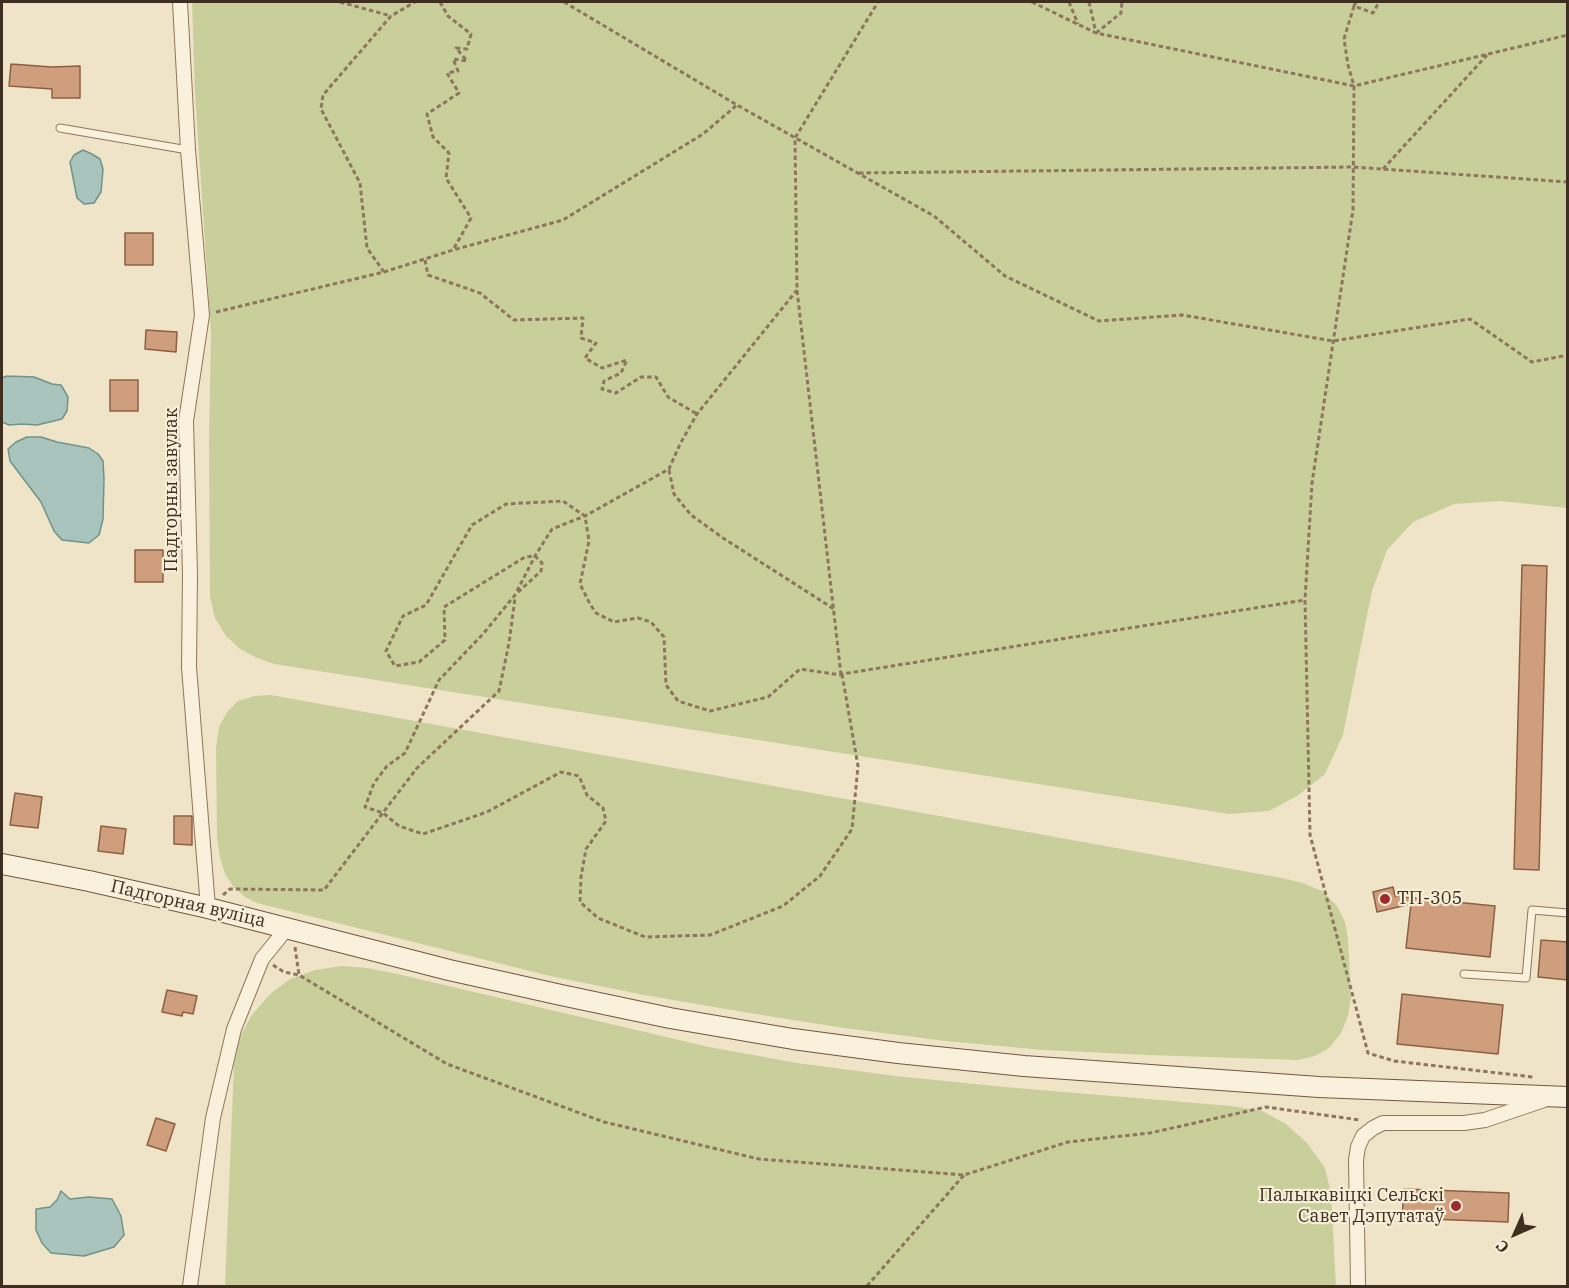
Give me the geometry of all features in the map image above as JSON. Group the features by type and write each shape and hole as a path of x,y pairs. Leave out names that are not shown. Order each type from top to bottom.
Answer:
{"street":[{"name":"Падгорны завулак","path":"180,2 188,150 202,315 186,421 190,575 189,667 208,908"},
{"name":"Падгорная вуліца","path":"2,864 89,881 287,928 262,959 234,1029 213,1118 190,1287"},
{"path":"287,928 449,970 660,1016 886,1052 1035,1067 1307,1086 1563,1096"},
{"path":"1358,1287 1357,1154 1363,1136 1383,1124 1464,1123 1485,1120 1563,1096"}],"lane":[{"path":"60,128 188,150"},
{"path":"1464,974 1526,978 1532,910 1568,913"}],"path":[{"path":"340,2 391,16"},
{"path":"384,272 367,248 360,183 321,109 323,94 391,16 414,2"},
{"path":"440,2 448,16 471,34 467,49 456,48 467,61 453,59 458,71 447,73 459,93 428,114 433,137 449,153 446,178 471,218 453,250"},
{"path":"564,2 737,105 934,216 1005,276 1099,321 1182,315 1333,341 1470,319 1532,362 1568,355"},
{"path":"535,556 542,563 541,571 516,595 439,680 405,753 387,766 374,783 365,807 382,813 399,826 423,834 487,812 561,772 579,776 588,795 603,808 606,821 586,849 581,877 580,902 598,918 645,937 710,935 783,906 820,876 852,829 858,766 842,674 797,290 795,138 878,2"},
{"path":"1032,2 1096,33 1354,86 1568,35"},
{"path":"1069,2 1077,24"},
{"path":"1089,2 1096,33"},
{"path":"1096,33 1120,13 1122,2"},
{"path":"1356,2 1344,39 1354,86 1353,210 1312,483 1305,600 1310,835 1368,1053 1394,1061 1535,1077"},
{"path":"1354,6 1373,13 1379,2"},
{"path":"1383,169 1487,55"},
{"path":"202,315 384,272 453,250 563,220 703,134 737,105"},
{"path":"858,173 1353,167 1568,182"},
{"path":"425,260 428,275 480,293 514,320 583,318 581,338 596,343 585,358 602,368 627,360 621,373 604,381 602,389 616,393 641,377 656,377 668,397 697,414"},
{"path":"797,290 697,414 669,469 674,494 691,515 834,609"},
{"path":"208,908 230,889 324,890 417,768 499,691 516,595 535,556 552,529 585,516 669,469"},
{"path":"535,556 525,557 444,607 445,640 419,662 395,666 386,651 403,616 426,604 472,525 506,504 563,501 585,516 589,541 580,584 596,613 614,622 638,618 651,622 664,637 666,685 678,702 710,711 768,697 800,669 842,674 1305,600"},
{"path":"287,928 296,949 299,975"},
{"path":"262,959 284,972 299,975 447,1064 604,1122 759,1159 964,1175 1068,1142 1150,1133 1266,1107 1383,1124"},
{"path":"867,1287 964,1175"}],"green space":[{"path":"192,2 1567,2 1567,508 1500,501 1454,504 1413,522 1387,550 1372,591 1343,735 1325,774 1297,796 1269,811 1229,814 274,664 257,658 240,649 226,636 215,618 210,597 211,333 195,94"},
{"path":"271,695 1303,883 1322,891 1337,906 1345,922 1351,999 1348,1016 1341,1033 1329,1048 1315,1056 1298,1060 1043,1050 945,1041 844,1028 644,995 550,976 257,903 245,897 233,886 225,874 220,858 217,838 216,748 219,727 227,712 238,701 254,696"},
{"path":"342,966 393,973 709,1047 797,1063 896,1076 1231,1106 1262,1111 1286,1124 1307,1143 1325,1168 1331,1193 1336,1286 225,1286 234,1064 239,1039 251,1016 270,994 290,979 315,970"}],"water":[{"path":"83,150 100,159 103,169 101,192 94,203 84,204 77,198 70,162 74,155"},
{"path":"7,376 34,377 61,385 68,397 67,411 62,419 37,425 9,425 2,422 2,378"},
{"path":"27,437 41,437 89,448 103,461 103,519 99,535 89,543 62,540 54,531 41,502 10,461 8,449"},
{"path":"61,1191 70,1199 89,1197 112,1199 121,1216 124,1235 114,1247 84,1256 51,1253 42,1243 36,1230 36,1209 50,1207 57,1200"}],"building":[{"path":"11,64 52,67 80,66 80,98 52,98 52,89 9,86"},
{"path":"125,233 153,233 153,265 125,265"},
{"path":"146,330 177,332 176,352 145,349"},
{"path":"110,380 138,380 138,411 110,411"},
{"path":"135,550 163,550 163,582 135,582"},
{"path":"1522,565 1547,566 1539,870 1514,869"},
{"path":"15,793 42,797 38,828 10,825"},
{"path":"174,816 192,816 192,845 174,844"},
{"path":"101,826 126,829 123,854 98,851"},
{"path":"1393,887 1395,896 1495,906 1490,957 1406,948 1411,904 1377,912 1373,892"},
{"path":"1541,940 1568,942 1568,980 1538,977"},
{"path":"167,990 197,996 193,1014 183,1012 182,1016 162,1012"},
{"path":"1402,994 1503,1005 1498,1054 1397,1044"},
{"path":"156,1118 175,1124 166,1151 147,1145"},
{"name":"Палыкавіцкі Сельскі Савет Дэпутатаў","path":"1404,1189 1509,1193 1508,1222 1402,1218"}],"place":[{"name":"ТП-305","path":"1385,899"},
{"name":"Палыкавіцкі Сельскі Савет Дэпутатаў","path":"1456,1206"}]}
